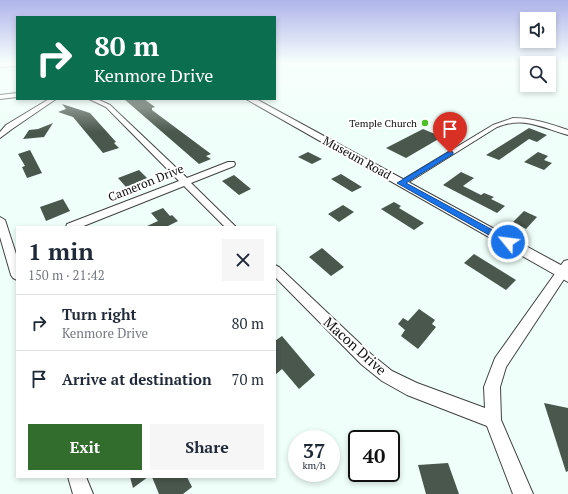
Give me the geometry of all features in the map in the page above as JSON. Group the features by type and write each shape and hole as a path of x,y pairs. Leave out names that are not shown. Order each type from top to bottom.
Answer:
{"street":[{"path":"0,97 16,95"},
{"path":"0,136 9,127 51,100"},
{"path":"94,100 108,106 150,145 230,226"},
{"name":"Museum Road","path":"252,100 401,183 566,271"},
{"path":"401,183 495,126 509,120 533,121 568,133"},
{"name":"Cameron Drive","path":"73,226 231,164"},
{"path":"0,220 16,272"},
{"name":"Macon Drive","path":"276,271 366,359 387,376 413,389 493,420"},
{"path":"523,494 493,420 492,387 500,363 566,271"},
{"path":"78,478 83,494"}],"building":[{"path":"125,100 145,100 155,107 152,108 152,110 211,154 206,156 211,159 199,164"},
{"path":"62,104 90,113 116,142 114,143 119,148 103,153 73,117 58,112 66,109"},
{"path":"53,123 44,137 23,139 29,130 38,129"},
{"path":"529,128 547,135 537,142 529,139 499,160 486,155"},
{"path":"423,129 442,137 406,158 386,148"},
{"path":"30,150 42,173 27,178 22,167 25,166 18,154"},
{"path":"308,152 322,159 312,164 298,157"},
{"path":"538,152 548,156 544,160 552,163 544,170 524,162"},
{"path":"139,170 147,178 126,187 118,178"},
{"path":"461,172 474,178 463,186 481,195 484,193 494,197 491,199 505,206 497,213 443,185"},
{"path":"341,174 362,187 352,192 331,179"},
{"path":"234,175 251,189 239,195 222,181"},
{"path":"63,199 70,211 46,221 40,207"},
{"path":"394,202 401,206 399,208 424,223 414,230 381,209"},
{"path":"343,205 354,212 339,222 328,214"},
{"path":"163,208 170,216 172,215 178,221 168,226 147,226 158,221 151,213"},
{"path":"524,211 537,217 526,229 513,222"},
{"path":"322,248 344,267 331,276 309,257"},
{"path":"474,254 516,280 506,290 464,263"},
{"path":"419,309 435,320 432,324 436,327 418,349 401,336 405,330 398,324 403,318 408,321"},
{"path":"282,336 315,375 299,389 282,369 276,374 276,340"},
{"path":"544,403 568,408 568,471 566,472"},
{"path":"448,463 459,494 426,494 418,465"},
{"path":"130,478 147,478 133,488"},
{"path":"152,478 188,478 192,487 183,494 159,494"}],"place":[{"name":"Temple Church","path":"425,123"}],"route":[{"path":"450,153 401,183 508,242"}]}
